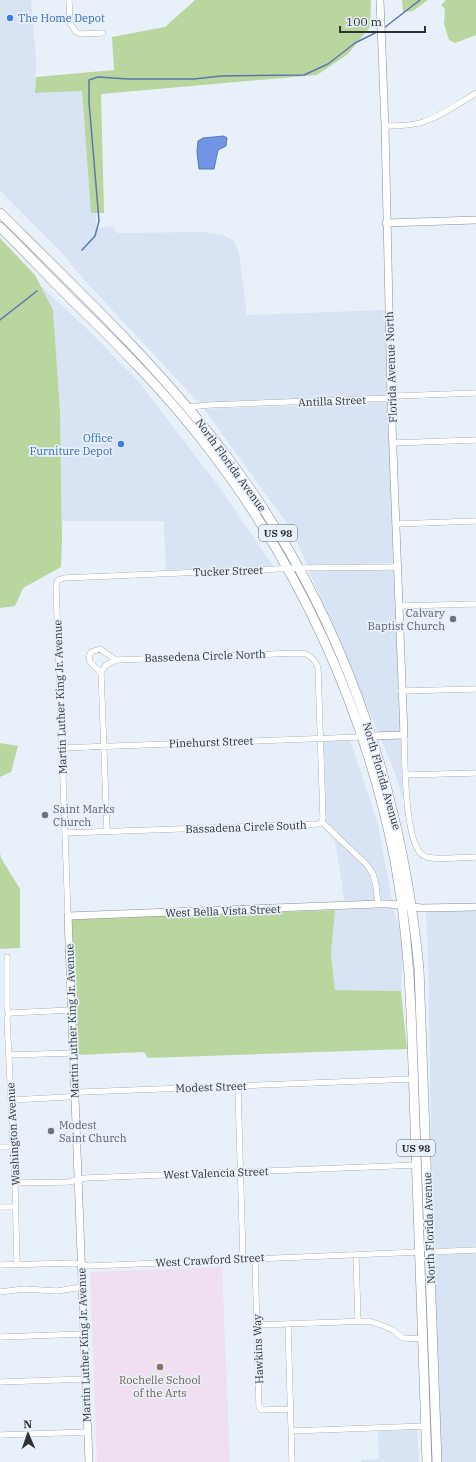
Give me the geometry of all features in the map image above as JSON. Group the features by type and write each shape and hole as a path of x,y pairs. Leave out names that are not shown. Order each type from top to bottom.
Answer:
{"main road":[{"name":"North Florida Avenue","path":"0,213 77,290 188,407 248,486 299,568 314,596 339,651 372,736 388,790 412,906 419,974 426,1140 422,1339 427,1462"},
{"name":"North Florida Avenue","path":"0,227 148,378 177,410 220,464 262,525 304,598 330,654 352,709 378,791 395,861 402,906 409,972 417,1175 424,1252"},
{"path":"10,238 26,247 69,290 77,290"},
{"path":"77,305 82,305 88,309 130,349 139,354"},
{"path":"148,378 161,385 207,438 213,439"},
{"path":"413,1079 418,1081 420,1124 426,1140"},
{"path":"424,1252 426,1299 432,1314 437,1462"}],"street":[{"path":"68,0 70,23 76,32 82,34 102,33"},
{"name":"Florida Avenue North","path":"380,0 385,126 391,398 404,735"},
{"path":"385,126 422,122 436,117 476,93"},
{"path":"386,223 476,220"},
{"name":"Antilla Street","path":"188,407 476,393"},
{"path":"393,443 476,440"},
{"path":"396,524 476,521"},
{"name":"Tucker Street","path":"58,580 64,578 299,568 398,567"},
{"name":"Martin Luther King Jr. Avenue","path":"58,580 56,586 61,748 89,1462"},
{"path":"399,606 476,604"},
{"path":"107,831 101,672 92,664 89,658 91,652 100,649 116,660"},
{"name":"Bassedena Circle North","path":"101,672 106,665 116,660 305,654 314,659 318,668 321,738"},
{"path":"402,691 476,689"},
{"path":"372,736 404,735"},
{"name":"North Florida Avenue","path":"404,735 406,775"},
{"name":"Pinehurst Street","path":"61,748 361,737"},
{"path":"321,738 322,822"},
{"path":"476,773 406,775 407,804 415,845 419,852 425,857 434,859 476,857"},
{"name":"Bassadena Circle South","path":"64,833 318,824 322,822 367,865 373,874 378,904"},
{"name":"West Bella Vista Street","path":"68,916 378,904 422,908 476,907"},
{"name":"Washington Avenue","path":"7,957 8,1013 6,1019 15,1183 17,1265"},
{"path":"8,1013 71,1010"},
{"path":"9,1055 73,1053"},
{"name":"Modest Street","path":"11,1100 67,1097 82,1092 413,1079"},
{"path":"235,1086 238,1089 243,1259"},
{"path":"0,1147 13,1147"},
{"name":"West Valencia Street","path":"15,1183 69,1182 86,1178 417,1165"},
{"path":"0,1207 15,1207"},
{"name":"West Crawford Street","path":"0,1266 74,1263 89,1266 476,1250"},
{"path":"356,1254 358,1322"},
{"name":"Hawkins Way","path":"255,1258 259,1407 262,1410 291,1409"},
{"path":"0,1292 24,1289 57,1291 82,1287"},
{"path":"257,1325 370,1321 393,1330 403,1338 422,1339"},
{"path":"288,1324 292,1462"},
{"path":"0,1337 84,1334"},
{"path":"0,1382 86,1379"},
{"path":"291,1431 426,1426"},
{"path":"0,1435 88,1432"}],"shaded area":[{"path":"0,0 31,0 36,60 35,93 82,91 91,213 96,213 96,228 111,226 117,233 204,232 223,235 234,241 239,254 247,315 386,310 388,395 199,403 76,271 64,255 0,190"},
{"path":"40,285 89,331 138,381 220,488 273,566 166,570 164,521 62,521 60,410 53,311"},
{"path":"389,402 395,563 307,565 291,529 204,409"},
{"path":"395,570 401,731 378,732 309,571"},
{"path":"401,738 404,802 395,773 381,739"},
{"path":"350,740 378,824 392,901 381,901 376,873 369,863 326,821 324,741"},
{"path":"326,830 365,867 370,875 375,901 345,903 335,842"},
{"path":"393,908 403,940 401,991 335,990 331,953 335,910"},
{"path":"476,910 476,1247 433,1248 426,911"},
{"path":"476,1253 476,1462 440,1462 433,1255"},
{"name":"Rochelle School of the Arts","path":"222,1267 230,1462 97,1462 90,1272"},
{"path":"417,1430 419,1462 361,1462 361,1460 379,1459 378,1431"}],"green space":[{"path":"195,0 371,0 370,27 348,54 317,75 101,94 104,213 91,213 82,91 35,93 36,77 114,70 112,37 165,27"},
{"path":"402,0 428,0 413,11 403,12"},
{"path":"446,0 476,0 476,35 455,43 449,40 444,24 445,9 441,5"},
{"path":"0,238 35,275 53,310 60,410 62,539 61,567 23,588 15,606 0,608"},
{"path":"0,743 18,746 11,772 0,777"},
{"path":"0,853 1,858 20,889 20,948 0,949"},
{"path":"335,910 331,953 335,990 401,991 407,1049 148,1058 144,1052 76,1055 71,919"}],"water":[{"path":"224,136 227,138 226,146 218,150 214,169 199,169 197,152 198,141 203,138"}],"waterway":[{"path":"384,28 420,0"},
{"path":"82,250 95,236 99,221 89,102 89,80 98,77 128,79 194,79 221,76 304,75 328,64 355,43 379,31"},
{"path":"0,320 37,291"}],"place":[{"name":"The Home Depot","path":"10,18"},
{"name":"Office Furniture Depot","path":"121,444"},
{"name":"Calvary Baptist Church","path":"453,619"},
{"name":"Saint Marks Church","path":"45,815"},
{"name":"Modest Saint Church","path":"51,1131"},
{"name":"Rochelle School of the Arts","path":"160,1367"}]}
